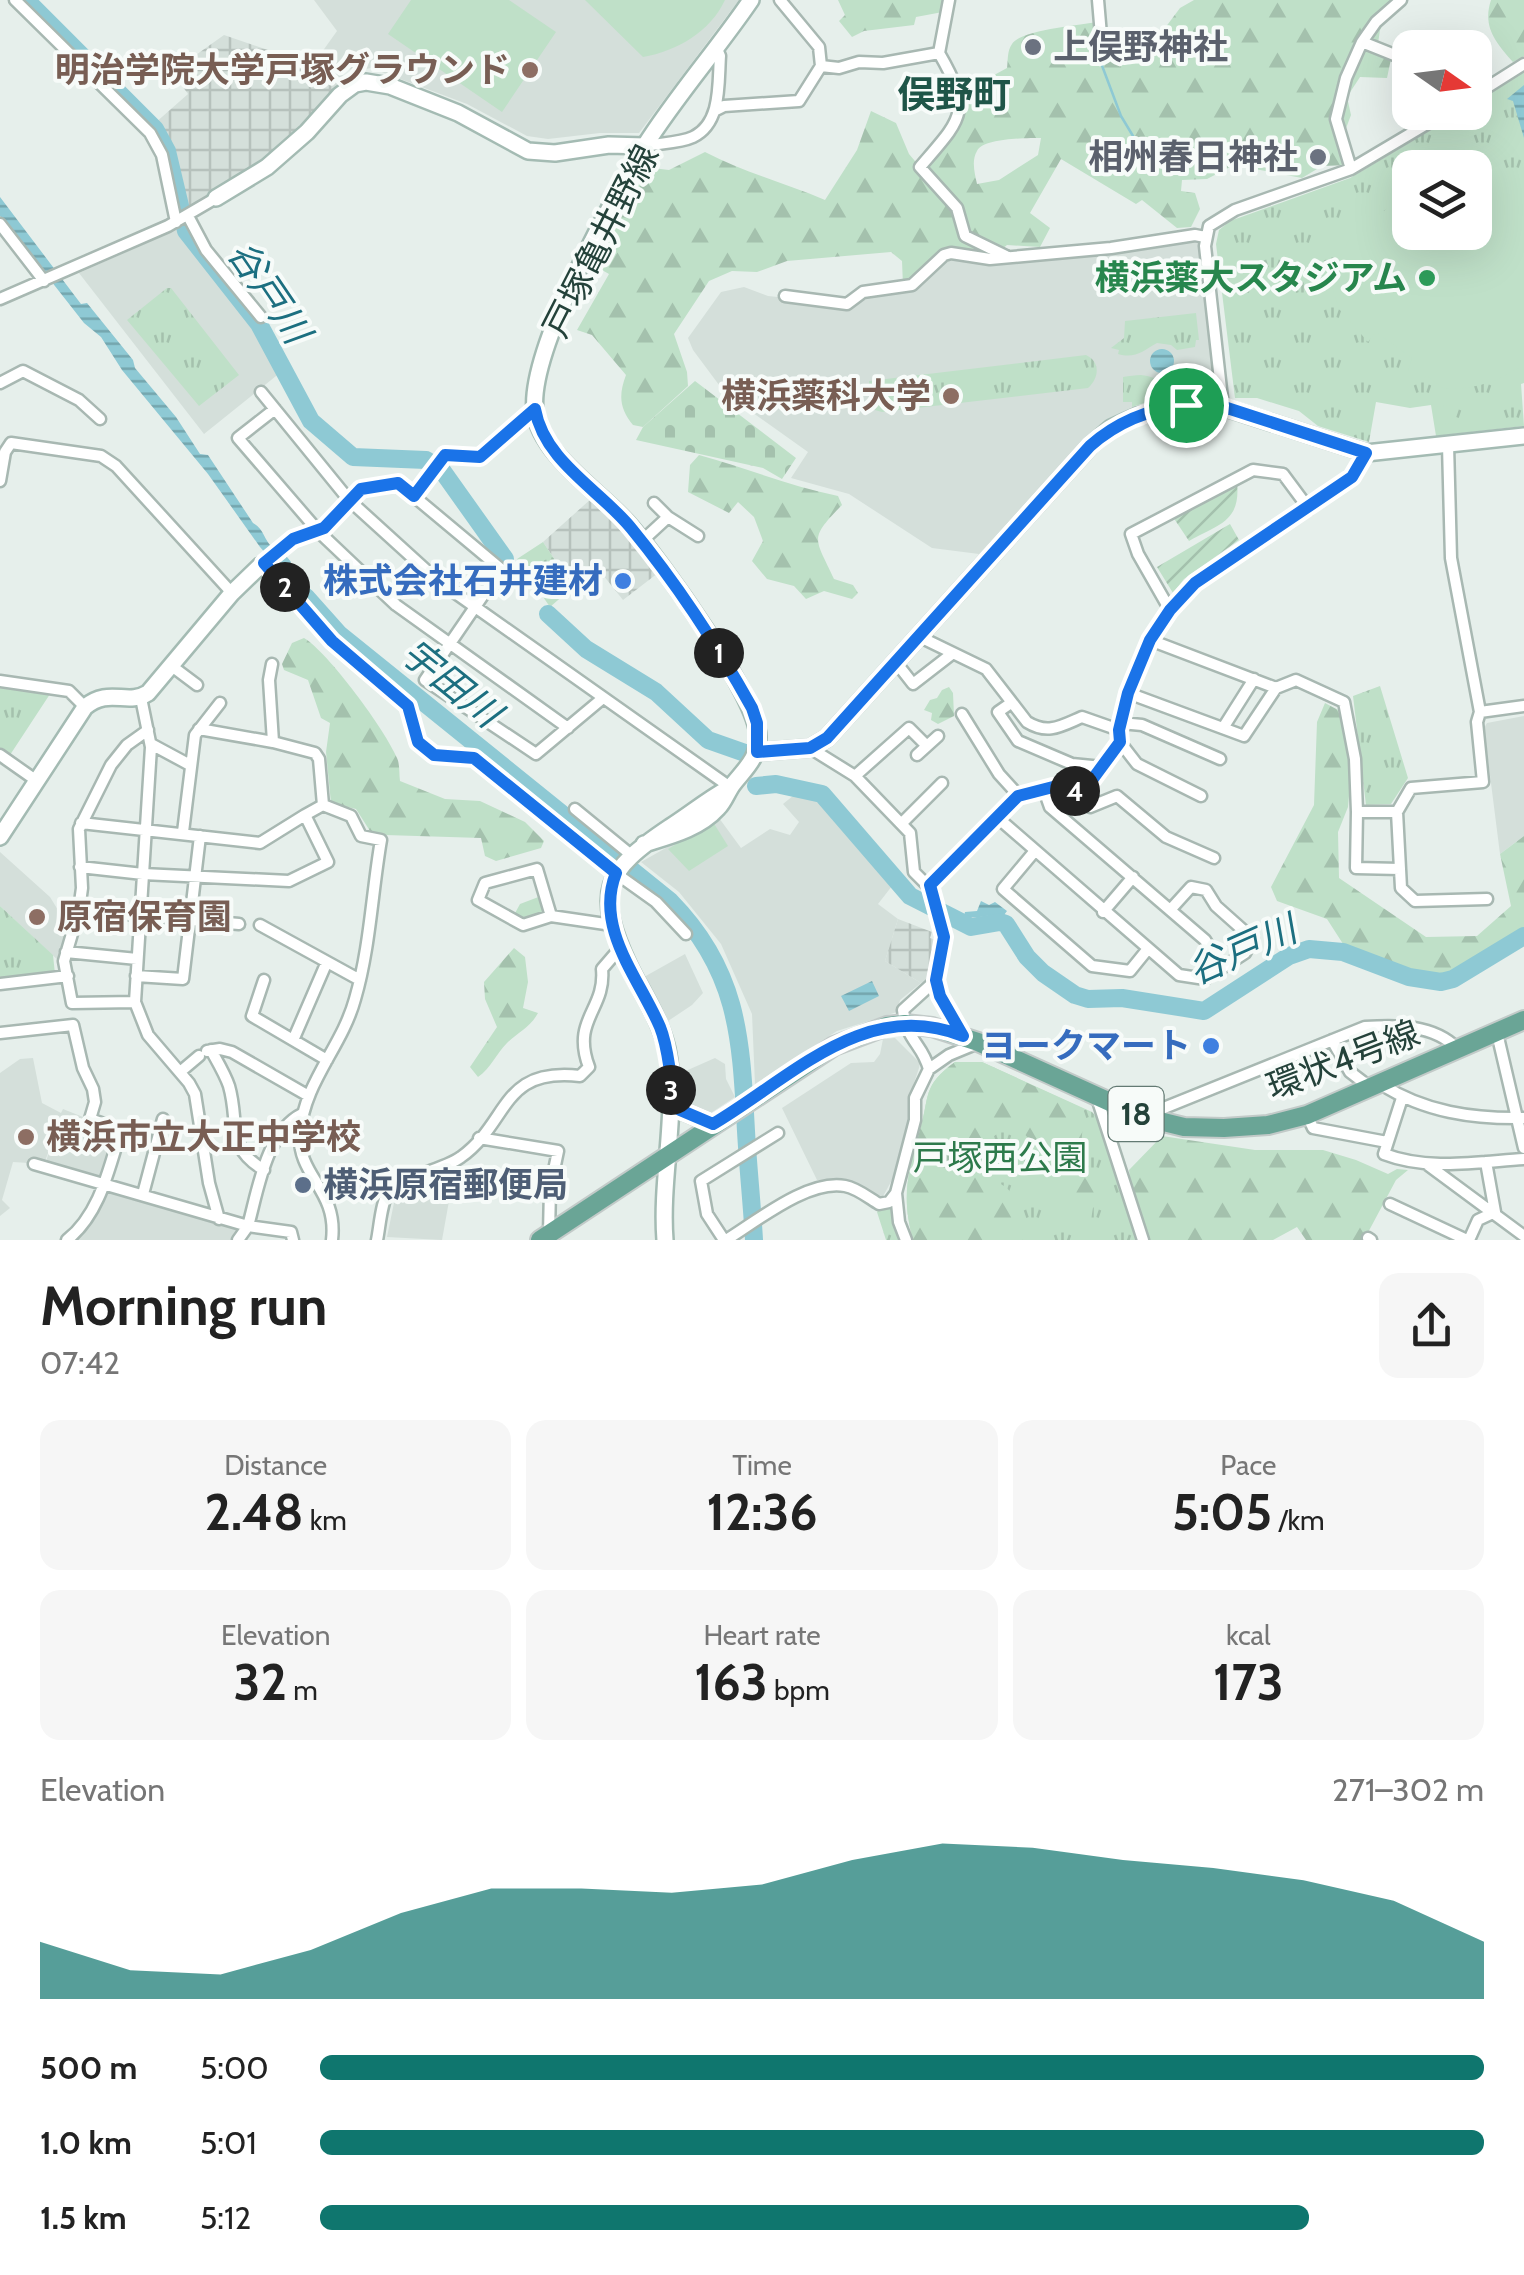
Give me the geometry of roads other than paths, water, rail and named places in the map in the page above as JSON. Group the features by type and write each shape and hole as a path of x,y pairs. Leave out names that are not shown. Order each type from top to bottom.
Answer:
{"main road":[{"name":"環状4号線","path":"545,1237 760,1094 844,1041 871,1030 905,1024 932,1027 971,1039 1143,1117 1184,1126 1224,1128 1268,1125 1306,1116 1524,1020"}],"street":[{"path":"15,0 150,133 162,155 181,220 262,317"},
{"name":"戸塚亀井野線","path":"535,409 535,386 557,316 645,146 750,0"},
{"path":"0,300 181,220 267,167 307,132 347,88 366,82 390,86 446,108 528,151 555,153 609,145 645,146 693,137 724,106 799,101 821,66 819,47 780,0"},
{"path":"950,0 939,52 961,93 961,108 955,124 920,168 957,208 965,236 1007,256"},
{"path":"1098,0 1102,48"},
{"path":"1351,170 1336,119 1346,78 1376,22 1401,0"},
{"path":"1362,42 1392,54"},
{"path":"716,110 720,56 717,49"},
{"path":"821,66 884,63 939,52"},
{"path":"1492,84 1524,64"},
{"path":"1224,407 1206,237 1209,226 1234,210 1351,170 1417,130"},
{"path":"0,224 46,280"},
{"path":"785,296 847,304 864,292 912,285 951,252 990,259 1206,237"},
{"path":"0,383 23,371 78,400 100,419"},
{"path":"262,392 349,500 437,580 730,787"},
{"path":"757,752 810,748 827,738 1077,460 1111,428 1137,416 1196,404 1224,407 1366,453 1524,436"},
{"path":"275,409 238,438 318,532 396,605 568,728"},
{"path":"414,496 443,457 480,457 535,409 545,438 642,542 690,606 752,708 757,723 757,752 730,787 628,859 610,898 612,925 668,1052 671,1090 665,1157 665,1240"},
{"path":"0,481 5,452 11,443 106,458 232,594"},
{"path":"1448,445 1451,558 1480,712 1477,722 1483,782 1411,788 1397,812 1401,888 1415,901 1487,899"},
{"path":"1072,792 1092,780 1102,767 1120,732 1128,693 1150,640 1170,610 1195,583 1310,509 1352,477 1366,453"},
{"path":"1170,610 1130,534 1254,470 1283,474 1310,509"},
{"path":"0,837 86,707 104,696 141,698 265,562 293,539 318,532 361,489 398,483 501,569 425,680 532,753 542,750 603,698"},
{"path":"654,503 698,536"},
{"path":"642,542 668,517"},
{"path":"265,562 332,641 408,706 418,742 434,755 474,758 628,859"},
{"path":"918,636 986,669 1026,722 1041,730 1052,730 1082,716 1120,732 1137,764 1201,796"},
{"path":"1150,640 1276,688"},
{"path":"895,661 913,684 952,653"},
{"path":"272,664 273,742"},
{"path":"173,667 198,685"},
{"path":"1223,728 1254,680"},
{"path":"1128,693 1248,735 1276,688 1296,680 1344,702 1358,786 1356,868 1400,869"},
{"path":"0,681 69,691 86,707"},
{"path":"141,698 151,744 135,1002 148,1035 189,1082 200,1109 208,1182 219,1219"},
{"path":"183,832 190,765 199,729 220,702"},
{"path":"1012,703 998,712 1018,741 1072,764 1102,767"},
{"path":"1480,712 1524,706"},
{"path":"962,714 999,774 1018,796"},
{"path":"1120,732 1142,725 1220,759"},
{"path":"856,776 909,728 927,746"},
{"path":"199,729 315,753 323,805"},
{"path":"135,1002 72,1003 64,961 79,910 82,823 111,765 127,745 148,730"},
{"path":"918,756 938,736"},
{"path":"151,744 190,765"},
{"path":"778,1133 702,1181 707,1214 725,1240 824,1185 854,1188 879,1204 889,1202 896,1192 915,1120 915,1098 929,1069 971,1039 940,996 936,980 944,937 930,885 914,872 910,833 856,776 810,748"},
{"path":"0,755 37,781"},
{"path":"903,822 942,783"},
{"path":"930,885 1018,796 1053,787 1072,792 1090,807 1117,796 1166,837 1214,858"},
{"path":"1044,790 1050,807 1205,940 1222,967"},
{"path":"82,823 260,842 323,805"},
{"path":"323,805 351,816 361,836 381,840 355,1002 302,1114 300,1149 332,1212 332,1240"},
{"path":"575,809 628,859 656,902 686,934"},
{"path":"1357,812 1397,812"},
{"path":"80,867 289,881 328,862 306,816"},
{"path":"998,818 1179,975 1205,979 1245,953 1253,939 1216,906 1206,890 1191,887 1171,909"},
{"path":"136,976 183,979 200,836"},
{"path":"1034,852 1003,889 1092,966 1130,971 1147,950"},
{"path":"550,916 537,869 485,883 478,900 523,925 550,916 612,925"},
{"path":"1103,912 1133,877"},
{"path":"79,910 239,924"},
{"path":"260,925 360,980"},
{"path":"377,1240 390,1189 464,1155 524,1085 541,1076 580,1076 586,1072 589,1067 582,1038 586,1023 604,986 602,969 621,947"},
{"path":"66,952 137,959"},
{"path":"294,1038 326,964"},
{"path":"0,984 68,976"},
{"path":"264,980 252,1016 327,1060"},
{"path":"929,1069 924,1055 908,1036 903,1010 936,980"},
{"path":"0,1032 73,1025 87,1080 94,1088 90,1120 121,1130 103,1186 80,1230 67,1240"},
{"path":"1143,1117 1365,1027 1402,1025 1446,1037 1458,1050"},
{"path":"1496,1033 1520,1118 1524,1148"},
{"path":"1332,1040 1350,1072 1402,1098 1442,1112 1520,1118"},
{"path":"180,1072 206,1052 232,1052 308,1095"},
{"path":"206,1052 229,1086 238,1147 247,1159 264,1170"},
{"path":"1510,1090 1524,1083"},
{"path":"671,1090 680,1110 713,1124"},
{"path":"1097,1098 1132,1196 1143,1240"},
{"path":"1402,1098 1384,1154 1404,1162 1428,1164 1524,1159"},
{"path":"238,1240 248,1226 264,1170 284,1126 302,1114"},
{"path":"1306,1116 1313,1128 1387,1142"},
{"path":"143,1194 164,1119"},
{"path":"479,1138 558,1151 545,1237"},
{"path":"1486,1162 1495,1212"},
{"path":"34,1164 219,1219 285,1229 291,1232 293,1240"},
{"path":"1428,1164 1524,1236"},
{"path":"896,1192 899,1222 906,1240"},
{"path":"1390,1204 1468,1240 1478,1220 1495,1212"}],"water":[{"path":"1524,85 1524,138 1513,101 1507,99"},
{"path":"0,197 81,304 87,303 133,360 135,368 176,417 200,454 208,455 269,544 289,559 322,618 260,547 208,474 122,370 101,337 84,323 0,216"},
{"path":"1162,349 1171,352 1171,370 1162,373 1153,370 1150,361 1153,352"},
{"path":"981,901 989,905 995,902 1007,911 1004,915 964,916 965,912 977,911"},
{"path":"872,981 879,996 849,1011 841,996"}],"waterway":[{"name":"谷戸川","path":"26,0 155,129 167,151 186,231 259,324 311,421 353,457 426,460 441,469 505,559"},
{"path":"1098,55 1121,116 1136,141"},
{"name":"宇田川","path":"306,597 339,634 670,901 693,927 723,980 738,1036 754,1240"},
{"name":"谷戸川","path":"548,614 586,649 656,692 708,740 745,753"},
{"name":"谷戸川","path":"756,786 776,784 822,794 910,896 971,927 1006,924 1027,957 1043,973 1075,995 1088,999 1122,998 1204,1011 1289,956 1309,949 1343,952 1409,977 1441,982 1453,979 1524,936"}],"place":[{"name":"上俣野神社","path":"1033,47"},
{"name":"明治学院大学戸塚グラウンド","path":"530,70"},
{"name":"相州春日神社","path":"1318,157"},
{"name":"横浜薬大スタジアム","path":"1427,278"},
{"name":"横浜薬科大学","path":"951,396"},
{"name":"株式会社石井建材","path":"623,581"},
{"name":"原宿保育園","path":"37,917"},
{"name":"ヨークマート","path":"1211,1046"},
{"name":"横浜市立大正中学校","path":"26,1137"},
{"name":"横浜原宿郵便局","path":"303,1185"}],"district":[{"name":"俣野町","path":"954,95"}],"park label":[{"name":"戸塚西公園","path":"1000,1158"}]}
